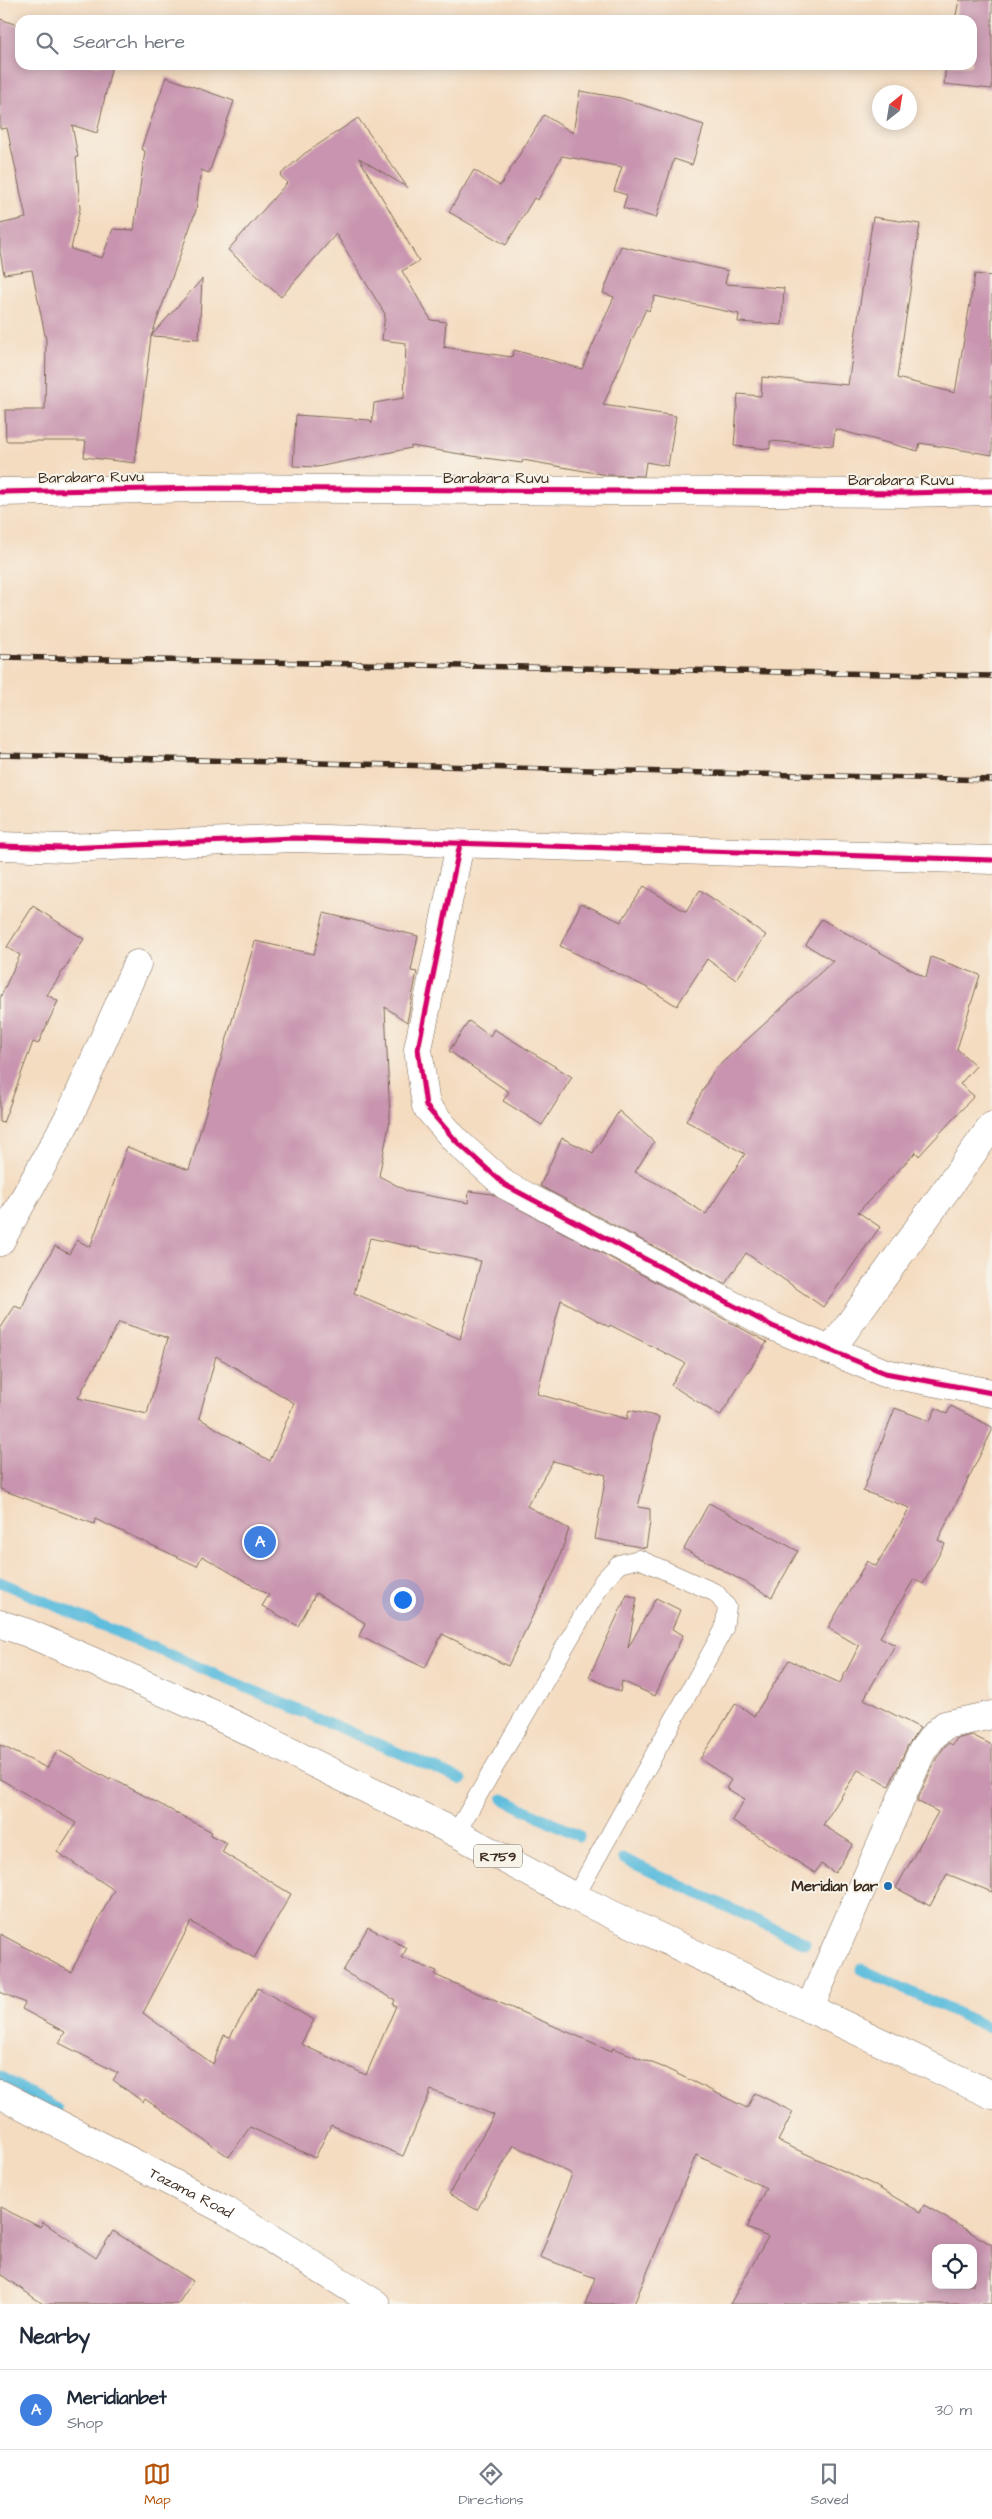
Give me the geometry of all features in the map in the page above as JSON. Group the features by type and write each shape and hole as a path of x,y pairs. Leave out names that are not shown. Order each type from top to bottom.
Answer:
{"street":[{"name":"Barabara Ruvu","path":"0,492 212,488 992,492"},
{"path":"0,846 66,848 294,838 992,860"},
{"path":"460,844 418,1049 426,1106 457,1142 505,1185 772,1326 885,1373 992,1393"},
{"path":"0,1242 70,1115 137,964"},
{"path":"830,1351 992,1126"},
{"name":"R759","path":"0,1624 28,1633 211,1713 456,1833 575,1898 992,2095"},
{"path":"809,2009 922,1751 932,1736 945,1725 992,1716"},
{"name":"Tazama Road","path":"0,2094 225,2210 376,2304"}],"lane":[{"path":"456,1833 603,1581 619,1564 639,1559 716,1593 727,1607 724,1629 575,1898"}],"building":[{"path":"959,0 992,0 992,89 944,84 945,70 977,70 977,15 956,15"},
{"path":"0,19 15,24 15,70 111,70 97,133 72,125 78,157 76,157 80,209 71,249 102,258 113,229 134,230 145,151 141,149 166,77 234,101 209,173 201,170 196,210 151,337 135,463 84,457 86,441 6,441 5,410 45,410 46,340 32,270 4,274 0,252 0,224 26,218 7,128 0,129"},
{"path":"580,91 621,98 704,125 692,165 674,159 656,218 623,208 627,195 614,191 622,167 562,156 538,200 534,198 506,245 449,212 474,170 500,186 544,115 573,133"},
{"path":"358,118 408,188 359,158 419,261 402,271 431,320 446,322 444,344 446,347 512,357 514,350 582,369 614,297 603,293 621,246 728,271 725,284 784,288 782,325 738,322 739,314 655,296 649,311 646,309 603,405 676,416 668,466 646,462 644,476 607,475 523,460 522,463 411,446 411,448 317,467 293,466 296,415 370,420 372,423 374,403 404,398 406,343 382,340 385,314 336,234 281,297 228,250 287,183 280,175 304,154"},
{"path":"873,217 920,224 897,378 955,393 975,274 992,276 992,455 920,443 918,451 835,429 833,446 770,441 770,449 734,446 738,394 761,396 762,377 848,385"},
{"path":"202,279 199,339 151,336"},
{"path":"644,886 686,912 700,890 766,935 736,980 707,959 677,1006 648,988 560,946 581,903 621,922"},
{"path":"33,906 84,939 47,995 58,1001 38,1044 33,1042 3,1123 0,1122 0,998 20,955 7,947"},
{"path":"324,913 418,936 411,971 417,972 407,1022 385,1007 390,1120 379,1176 409,1192 468,1203 469,1191 492,1194 767,1342 720,1416 671,1385 685,1363 610,1325 609,1327 561,1300 537,1394 627,1419 629,1410 659,1417 638,1507 650,1509 650,1522 646,1548 595,1539 606,1475 553,1461 527,1506 569,1529 555,1570 508,1666 442,1634 425,1668 359,1636 365,1623 316,1593 298,1626 262,1606 269,1595 202,1556 197,1566 95,1519 94,1524 0,1489 0,1329 15,1306 22,1309 29,1291 55,1246 69,1254 77,1240 90,1247 127,1147 189,1170 255,941 314,954","holes":["370,1238 481,1261 460,1339 354,1293","119,1322 168,1338 147,1414 78,1398","216,1356 294,1403 270,1461 199,1418"]},
{"path":"821,919 926,978 931,957 980,975 957,1049 976,1066 960,1084 974,1096 919,1156 916,1152 858,1212 880,1227 823,1307 746,1253 725,1284 540,1186 562,1138 593,1153 619,1111 654,1142 635,1172 706,1214 745,1154 686,1121 714,1070 833,961 806,945"},
{"path":"469,1021 490,1036 494,1029 572,1077 542,1125 503,1101 509,1092 449,1051"},
{"path":"951,1406 992,1427 992,1431 938,1540 945,1544 923,1584 914,1579 880,1637 895,1645 864,1699 920,1728 908,1745 889,1786 858,1770 823,1825 853,1844 835,1873 821,1864 815,1873 732,1820 745,1799 726,1788 731,1780 700,1759 736,1703 754,1716 789,1660 840,1683 859,1646 828,1628 867,1561 876,1566 910,1508 863,1491 895,1408 930,1421 936,1408 947,1414"},
{"path":"709,1503 798,1551 772,1597 684,1549"},
{"path":"627,1595 637,1598 628,1648 656,1598 680,1610 672,1629 683,1635 655,1696 622,1681 620,1692 589,1677"},
{"path":"972,1735 992,1745 992,1892 947,1874 930,1906 896,1888 938,1812 917,1801 936,1759 945,1746 949,1743 953,1745 956,1739"},
{"path":"0,1745 47,1768 58,1750 110,1780 111,1778 212,1832 210,1835 227,1843 222,1852 291,1894 254,1958 191,1922 143,2013 213,2064 224,2035 230,2037 258,1988 314,2020 301,2044 366,2075 396,2006 393,2005 395,2000 343,1971 368,1927 407,1948 401,1958 437,1971 435,1975 612,2051 613,2048 665,2068 747,2108 755,2093 793,2112 778,2141 872,2184 920,2212 924,2205 992,2245 992,2304 730,2304 768,2237 747,2228 766,2188 696,2155 634,2304 585,2304 595,2278 540,2257 572,2174 514,2145 477,2210 449,2194 494,2115 431,2090 403,2156 331,2125 315,2158 250,2127 229,2157 145,2099 143,2102 113,2080 118,2073 59,2043 65,2032 22,2009 25,2003 0,1992 0,1934 71,1972 114,1890 57,1852 76,1823 0,1779"},
{"path":"0,2207 40,2227 43,2222 96,2258 113,2231 193,2281 178,2304 43,2304 0,2274"}],"waterway":[{"path":"0,1582 462,1780"},
{"path":"503,1799 579,1836"},
{"path":"624,1859 805,1943"},
{"path":"861,1969 992,2029"},
{"path":"0,2076 57,2109"}],"railway":[{"path":"0,657 992,676"},
{"path":"0,755 992,780"}],"cycle path":[{"path":"0,492 202,488 907,493 992,491"},
{"path":"0,846 66,848 294,838 992,860"},
{"path":"460,844 418,1049 426,1106 457,1142 505,1185 772,1326 885,1373 992,1393"}],"place":[{"name":"Meridianbet","path":"260,1542"},
{"name":"Meridian bar","path":"888,1886"}]}
